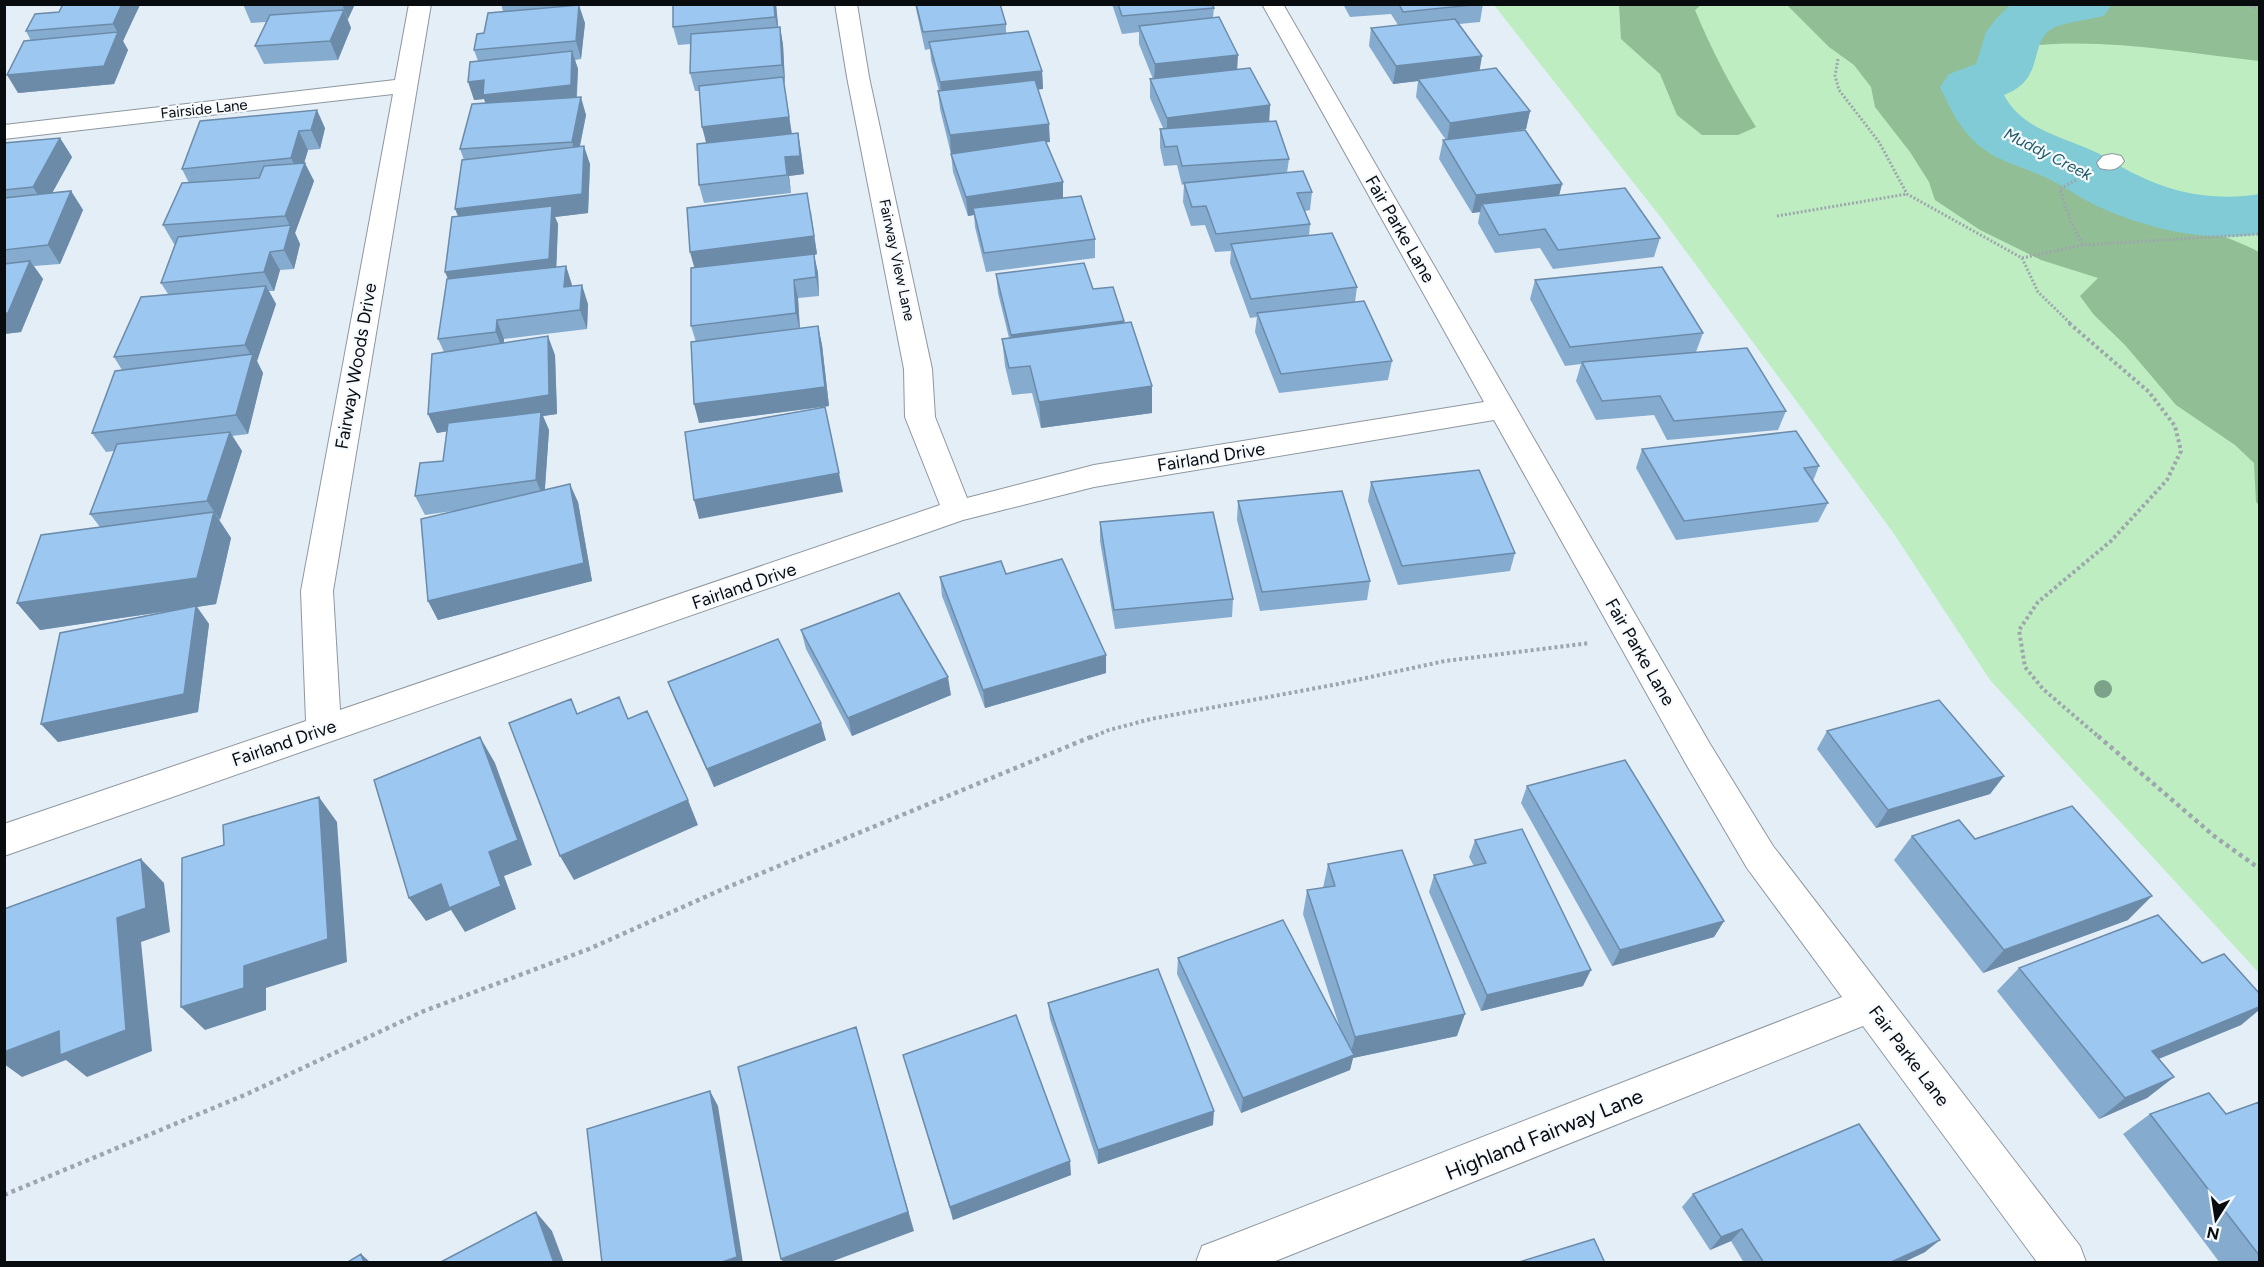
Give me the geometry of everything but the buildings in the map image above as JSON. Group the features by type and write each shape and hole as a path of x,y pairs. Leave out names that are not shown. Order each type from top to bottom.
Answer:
{"street":[{"name":"Fairway Woods Drive","path":"324,729 317,591 420,4"},
{"name":"Fairway View Lane","path":"846,4 858,77 918,369 920,417 957,511"},
{"name":"Fair Parke Lane","path":"1272,4 1698,754 1760,857 2064,1263"},
{"name":"Fairside Lane","path":"4,132 404,86"},
{"name":"Fairland Drive","path":"4,840 711,598 957,511 1094,476 1502,409"},
{"name":"Highland Fairway Lane","path":"1218,1263 1870,1005"}],"path":[{"path":"2247,4 2259,10"},
{"path":"1838,59 1835,76 1839,90 1879,142 1906,194 2022,258 2038,292 2064,318 2149,392 2175,426 2181,451 2167,480 2119,532 2038,602 2019,630 2025,667 2043,689 2090,732 2214,836 2259,869"},
{"path":"2074,181 2060,189 2071,222 2083,245"},
{"path":"1777,216 1906,194"},
{"path":"2022,258 2083,245 2259,234"},
{"path":"4,1195 247,1094 424,1011 589,949 723,889 1109,730 1151,718 1338,684 1445,661 1576,645 1630,635"}],"green space":[{"path":"1494,5 2259,5 2259,973 1990,680 1892,531 1662,219"},
{"path":"1619,5 1701,5 1695,10 1723,70 1756,127 1738,135 1702,135 1677,115 1660,74 1621,39"},
{"path":"1787,5 2259,5 2259,61 2130,46 2066,44 2034,46 2002,50 2018,62 2007,83 1976,90 2022,141 2081,185 2122,204 2208,231 2259,252 2259,505 2256,502 2254,463 2235,445 2176,405 2125,345 2094,315 2080,296 2098,278 2041,260 1980,230 1935,200 1929,182 1910,152 1875,107 1871,87 1854,65 1829,47"}],"water":[{"path":"2081,159 2137,188 2196,208 2216,211 2237,210 2259,203 2259,223 2224,224 2188,221 2153,214 2119,203 2062,173"}],"waterway":[{"name":"Muddy Creek","path":"2084,4 2032,16 2015,32 2006,65 1997,77 1970,87 1988,119 2012,140 2072,165 2110,187 2148,203 2206,216 2244,217 2260,214"}]}
